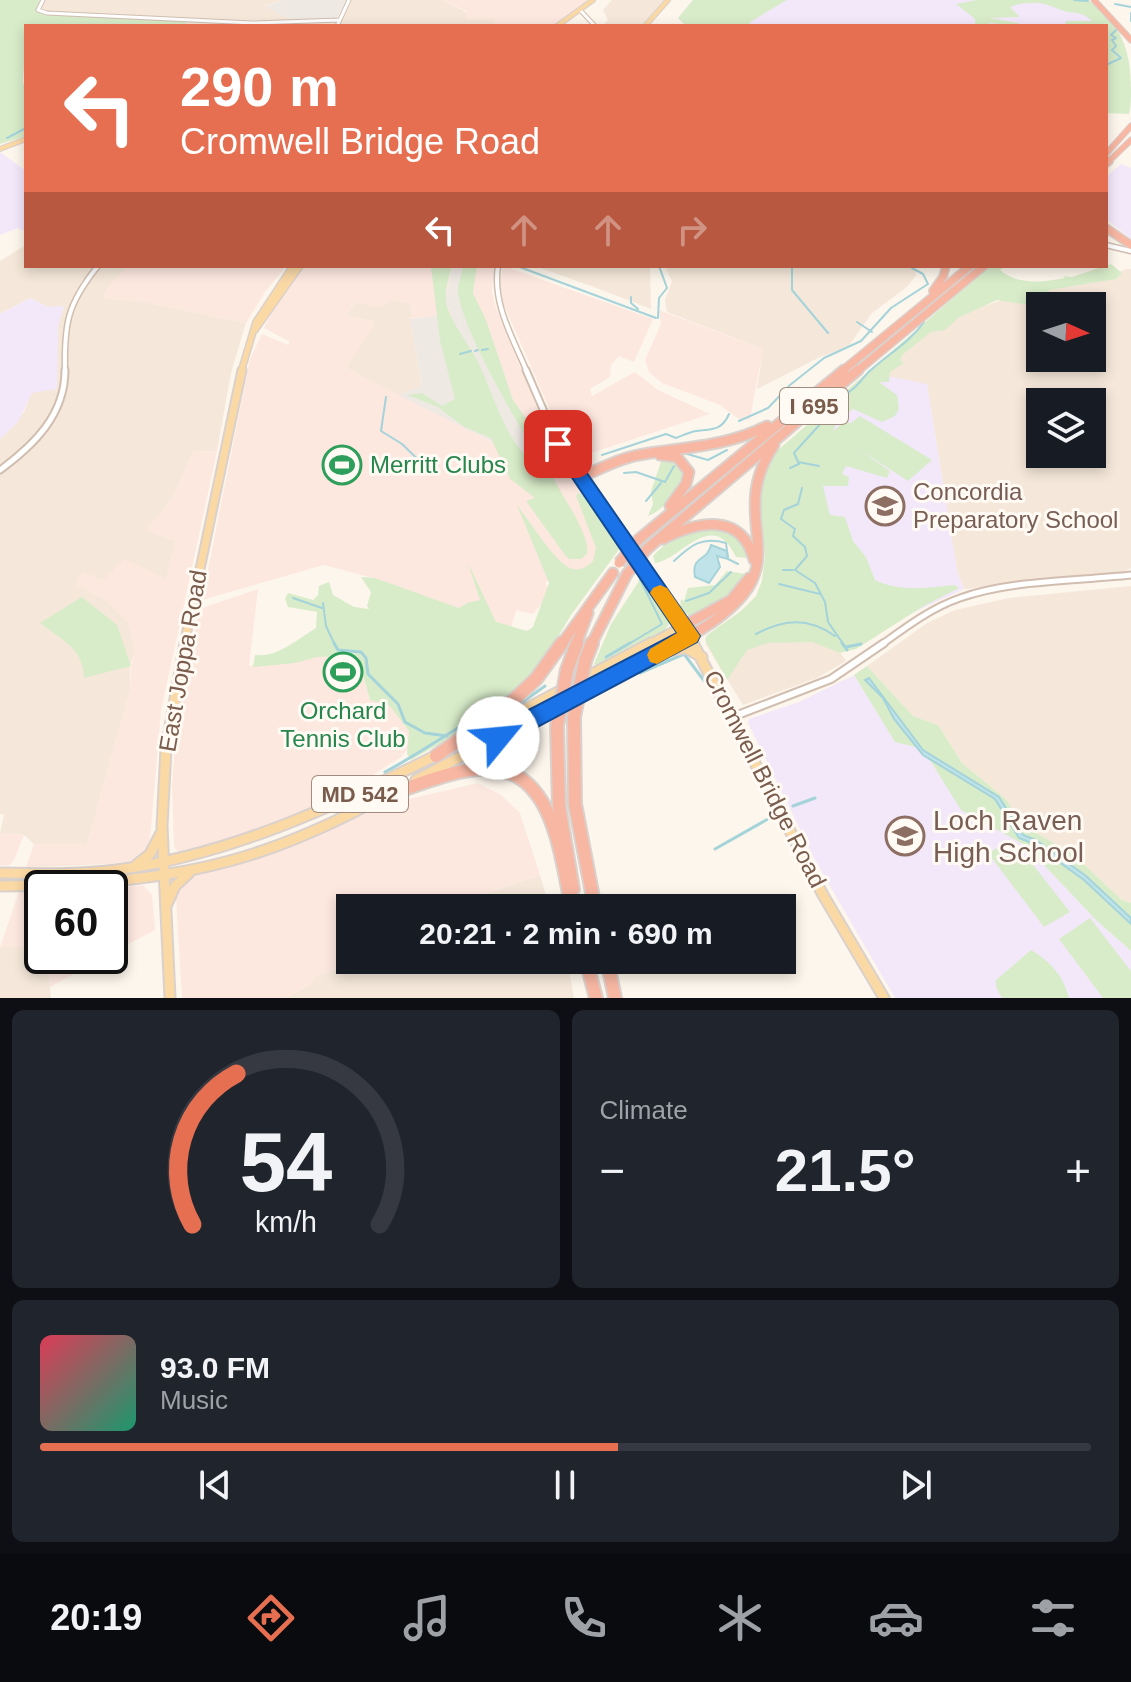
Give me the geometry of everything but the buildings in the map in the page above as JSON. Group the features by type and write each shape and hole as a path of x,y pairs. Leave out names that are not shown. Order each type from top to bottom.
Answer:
{"highway":[{"path":"1094,0 1131,40"},
{"path":"1101,0 1131,30"},
{"path":"1108,152 1131,126"},
{"path":"1108,161 1131,140"},
{"path":"1108,230 1131,248"},
{"path":"1114,235 1115,247"},
{"path":"888,333 936,287 945,268"},
{"name":"I 695","path":"573,894 559,806 557,726 567,670 585,620 616,568 641,538 968,268"},
{"name":"I 695","path":"592,894 575,804 574,717 585,661 603,615 627,574 647,549 982,268"},
{"path":"580,477 585,472 647,452 735,440 796,408"},
{"path":"690,636 730,611 752,584 758,563 754,480 763,458 790,426"},
{"path":"580,477 654,455 673,456 684,462 689,472 686,484 641,538"},
{"path":"647,549 679,529 707,523 734,530 752,548 753,565 741,590 722,607 683,626"},
{"path":"436,756 507,706 536,679 616,568"},
{"path":"390,794 474,771 502,770 520,776 535,789 545,807 571,894"},
{"path":"590,974 596,998"},
{"path":"610,974 615,998"}],"main road":[{"path":"560,24 593,0"},
{"path":"650,24 671,0"},
{"path":"0,149 24,141"},
{"name":"East Joppa Road","path":"170,998 163,829 165,763 176,687 239,379 256,322 292,268"},
{"name":"East Joppa Road","path":"282,284 298,268"},
{"name":"Cromwell Bridge Road","path":"580,477 704,659 823,895 884,998"},
{"path":"661,637 672,623 668,605"},
{"name":"MD 542","path":"126,870 250,841 305,820 493,727 683,626"},
{"name":"MD 542","path":"0,886 84,884 165,876 294,840 390,794 690,636"},
{"path":"649,660 681,647 704,659"},
{"path":"493,727 498,738"},
{"path":"126,870 147,858 163,829"},
{"path":"166,906 175,886 193,870"},
{"name":"MD 542","path":"0,873 24,874"}],"street":[{"path":"43,0 38,10 47,13 292,23 340,20"},
{"path":"338,24 349,0"},
{"path":"582,10 593,24"},
{"path":"574,16 588,17"},
{"path":"1108,245 1131,248"},
{"path":"0,470 35,440 59,404 65,380 66,321 75,295 98,268"},
{"name":"Cromwell Bridge Road","path":"498,268 495,284 499,306 555,438 580,477"},
{"path":"735,716 831,679 927,613 960,598 992,590 1131,575"}],"shaded area":[{"path":"45,0 283,0 266,6 297,22 47,12 40,8"},
{"path":"283,0 346,0 337,18 297,22 265,7"},
{"path":"352,0 442,0 468,13 467,18 495,19 496,24 264,24 341,21"},
{"path":"442,0 590,0 556,24 496,24 495,19 466,19 468,12"},
{"path":"612,0 664,0 643,24 604,24 608,20 603,10"},
{"path":"693,0 1085,0 1114,29 1108,92 1108,24 684,24 678,18"},
{"path":"188,22 264,24 186,24"},
{"path":"0,152 24,170 24,231 18,228 0,235"},
{"path":"1121,164 1131,168 1131,239 1108,221 1108,175"},
{"path":"24,246 24,268 126,268 109,286 103,298 140,301 246,323 231,373 217,451 193,452 173,498 147,530 176,541 166,580 104,580 76,584 106,600 128,622 135,652 130,666 130,691 87,844 34,844 24,835 0,833 4,815 0,814 0,439 24,412 64,307 48,307 30,298 0,314 0,261"},
{"path":"126,268 284,268 246,323 140,301 103,298 109,286"},
{"path":"303,268 452,268 445,301 451,314 410,319 413,316 410,303 392,300 380,307 356,302 346,315 376,322 346,368 531,461 538,448 518,425 503,393 465,268 494,268 492,291 496,308 543,423 564,467 614,540 583,578 556,577 545,582 550,593 533,614 516,610 502,662 493,622 373,578 324,565 202,600 250,359 262,334 288,345 290,342 264,328 276,304"},
{"path":"452,268 464,268 481,347 518,425 543,458 531,461 398,395 422,386 410,319 451,314 445,301"},
{"path":"503,268 509,268 653,319 634,362 619,356 611,365 610,377 590,389 592,396 635,372 658,390 710,414 576,458 557,426 504,305 500,284"},
{"path":"541,268 650,268 651,309"},
{"path":"916,268 916,275 907,287 872,313 848,347 820,357 757,389 763,349 667,312 665,300 672,281 666,269"},
{"path":"1131,269 1131,568 1117,575 964,589 957,571 927,385 884,376 914,339 976,309 1026,293 1026,372 1106,372 1106,292 1030,292 1098,281"},
{"path":"30,298 48,307 64,306 58,326 57,389 32,393 18,422 0,439 0,314"},
{"path":"392,300 410,303 422,387 398,395 346,368 375,322 346,315 356,302 380,307"},
{"path":"659,310 763,349 750,419 740,420 720,405 662,383 649,372 645,360 661,324"},
{"name":"Concordia Preparatory School","path":"877,374 927,384 957,571 964,589 910,614 852,616 809,442"},
{"path":"217,451 161,711 150,839 146,850 130,861 26,867 34,844 87,844 130,691 135,652 128,622 106,600 75,584 82,572 104,580 124,559 166,579 176,541 147,530 173,498 193,452"},
{"path":"1131,586 1131,903 1122,900 1073,854 1019,823 1007,800 962,763 938,725 913,716 867,666 927,623 955,610 1009,598"},
{"path":"258,589 249,666 366,650 369,699 461,686 401,757 316,811 226,841 179,852 174,847 172,786 175,745 199,609"},
{"path":"832,640 846,661 817,678 743,705 705,643"},
{"name":"Loch Raven High School","path":"854,675 895,742 923,749 961,809 1025,845 1097,921 1131,951 1131,998 895,998 816,862 748,723 749,719 799,702"},
{"path":"478,783 501,795 520,813 540,875 485,894 336,894 336,969 314,977 311,984 285,998 182,998 176,898 179,888 193,875 296,843 392,803"},
{"path":"0,833 24,835 14,860 8,866 0,865"},
{"path":"540,875 546,894 485,894"},
{"path":"143,885 152,895 155,930 128,944 128,887"},
{"path":"19,892 24,892 24,947 0,947"},
{"path":"0,947 24,947 24,974 49,974 51,998 0,998"},
{"path":"336,969 336,974 570,974 574,998 285,998 311,984 314,977"},
{"path":"49,974 74,974 50,987"}],"green space":[{"path":"0,0 40,0 36,9 41,13 188,22 24,24 24,137 0,144"},
{"path":"693,0 787,0 750,24 684,24 678,18"},
{"path":"977,0 1088,0 1109,18 1122,38 1131,75 1129,114 1108,113 1108,24 1065,24 1066,21 1092,21 1081,14 1030,3 1010,7 1020,17 990,18 1018,24 975,24 975,19 956,4"},
{"path":"1111,264 1122,273 1116,279 1049,292 1026,292 1026,304 997,300 958,318 945,330 931,332 902,355 900,360 904,363 890,372 889,382 879,382 897,395 899,409 895,416 882,422 853,409 838,419 833,431 844,422 851,423 860,416 932,460 908,481 857,448 890,471 887,478 846,466 842,474 849,477 848,486 823,486 830,515 845,517 853,541 866,557 875,580 904,588 955,585 959,588 922,607 856,649 840,653 812,642 768,643 747,650 727,680 705,640 707,635 756,596 762,581 765,555 759,489 770,457 988,268 1002,268 1000,270 1007,275 1023,281 1040,281 1108,268"},
{"path":"431,268 452,268 446,293 451,315 476,358 507,429 533,460 536,456 491,374 461,307 458,291 463,268 477,268 473,293 486,320 513,400 525,417 546,426 563,466 563,471 553,477 584,536 587,554 581,559 569,559 565,555 526,501 535,498 510,479 491,438 464,427 438,407 407,395 422,393 442,406 455,399 440,341"},
{"path":"667,459 677,462 683,470 682,477 666,503 648,516 653,504 651,491 661,462"},
{"path":"578,493 584,494 620,548 527,681 469,727 411,760 407,754 409,731 389,705 370,700 358,656 317,657 295,663 253,667 255,655 279,651 316,628 317,612 288,607 285,599 288,593 313,600 318,595 319,586 329,582 333,595 354,607 369,609 371,592 361,577 375,578 459,608 480,600 468,563 496,622 527,631 533,627 549,583 517,505 557,557 570,568 580,569 593,561 596,548 576,496"},
{"path":"691,528 728,532 741,541 750,558 736,557 727,543 717,536 706,536 655,563 653,556 668,541"},
{"path":"727,571 746,574 727,598 694,615 689,616 680,608 681,599 684,601 688,588 715,585"},
{"path":"638,575 667,615 669,624 665,630 597,666 594,664 611,624 639,581"},
{"path":"82,597 117,625 131,666 84,678 83,667 75,651 40,623"},
{"path":"867,666 913,716 938,725 962,763 1007,800 1019,823 1073,854 1122,900 1131,903 1131,951 1097,921 1025,845 961,810 923,749 895,742 854,675"},
{"path":"1006,843 1019,861 1027,857 1070,912 1044,927 988,853"},
{"path":"1090,918 1131,971 1131,998 1103,998 1059,939"},
{"path":"1031,950 1055,970 1069,998 1002,998 996,980"}],"water":[{"path":"711,545 727,551 728,559 717,556 720,567 709,583 695,577 694,570"},
{"path":"869,678 923,750 999,797 1023,835 1036,840 1086,876 1131,918 1131,924 1084,880 1034,844 1019,838 995,799 923,755 894,719 883,698 865,680"}],"waterway":[{"path":"1074,0 1088,1"},
{"path":"1115,4 1131,7"},
{"path":"1131,13 1131,21"},
{"path":"1108,64 1121,58 1112,50 1116,46 1112,40 1116,38 1111,35 1116,30"},
{"path":"7,138 24,129"},
{"path":"522,268 656,318"},
{"path":"658,318 659,298 667,288 660,268"},
{"path":"792,268 792,290 828,333"},
{"path":"870,331 891,308 928,284 923,274 912,268"},
{"path":"631,297 631,303 638,309"},
{"path":"857,322 870,331"},
{"path":"798,462 794,453 850,391 924,322"},
{"path":"739,421 768,408 790,385 824,358 861,341 870,331"},
{"path":"482,350 488,349"},
{"path":"460,354 471,351"},
{"path":"386,397 381,431 402,444 431,472"},
{"path":"602,455 666,434 676,438 716,428 723,424 729,414"},
{"path":"684,453 708,460 727,450"},
{"path":"790,468 798,462"},
{"path":"798,462 819,466"},
{"path":"539,468 560,464"},
{"path":"624,473 636,472 665,482 674,466"},
{"path":"646,501 661,483"},
{"path":"802,488 798,504 784,510 781,519 795,529 793,536 805,547 807,556 795,570 815,583 825,602 828,622 844,645"},
{"path":"674,561 692,546 703,541 718,541 726,543 728,559 738,564"},
{"path":"783,570 793,570"},
{"path":"686,601 709,593 731,572"},
{"path":"627,645 662,624 640,579"},
{"path":"779,584 820,594"},
{"path":"293,598 322,608"},
{"path":"323,603 326,626 334,644"},
{"path":"756,634 776,625 796,622 815,626 835,636"},
{"path":"606,657 630,643"},
{"path":"842,643 847,650"},
{"path":"334,644 338,650 361,652 366,658 368,674 398,704 405,722 425,733 446,736"},
{"path":"846,647 861,644 857,645"},
{"path":"640,673 684,654 714,694"},
{"path":"510,711 545,686"},
{"path":"446,736 509,697"},
{"path":"385,772 446,736"},
{"path":"793,806 815,798"},
{"path":"715,849 775,815"}],"slow traffic":[{"path":"657,655 690,636 660,593"}],"place":[{"name":"Merritt Clubs","path":"342,465"},
{"name":"Concordia Preparatory School","path":"885,506"},
{"name":"Orchard Tennis Club","path":"343,672"},
{"name":"Loch Raven High School","path":"905,836"}],"route":[{"path":"498,738 690,636 558,444"}]}
